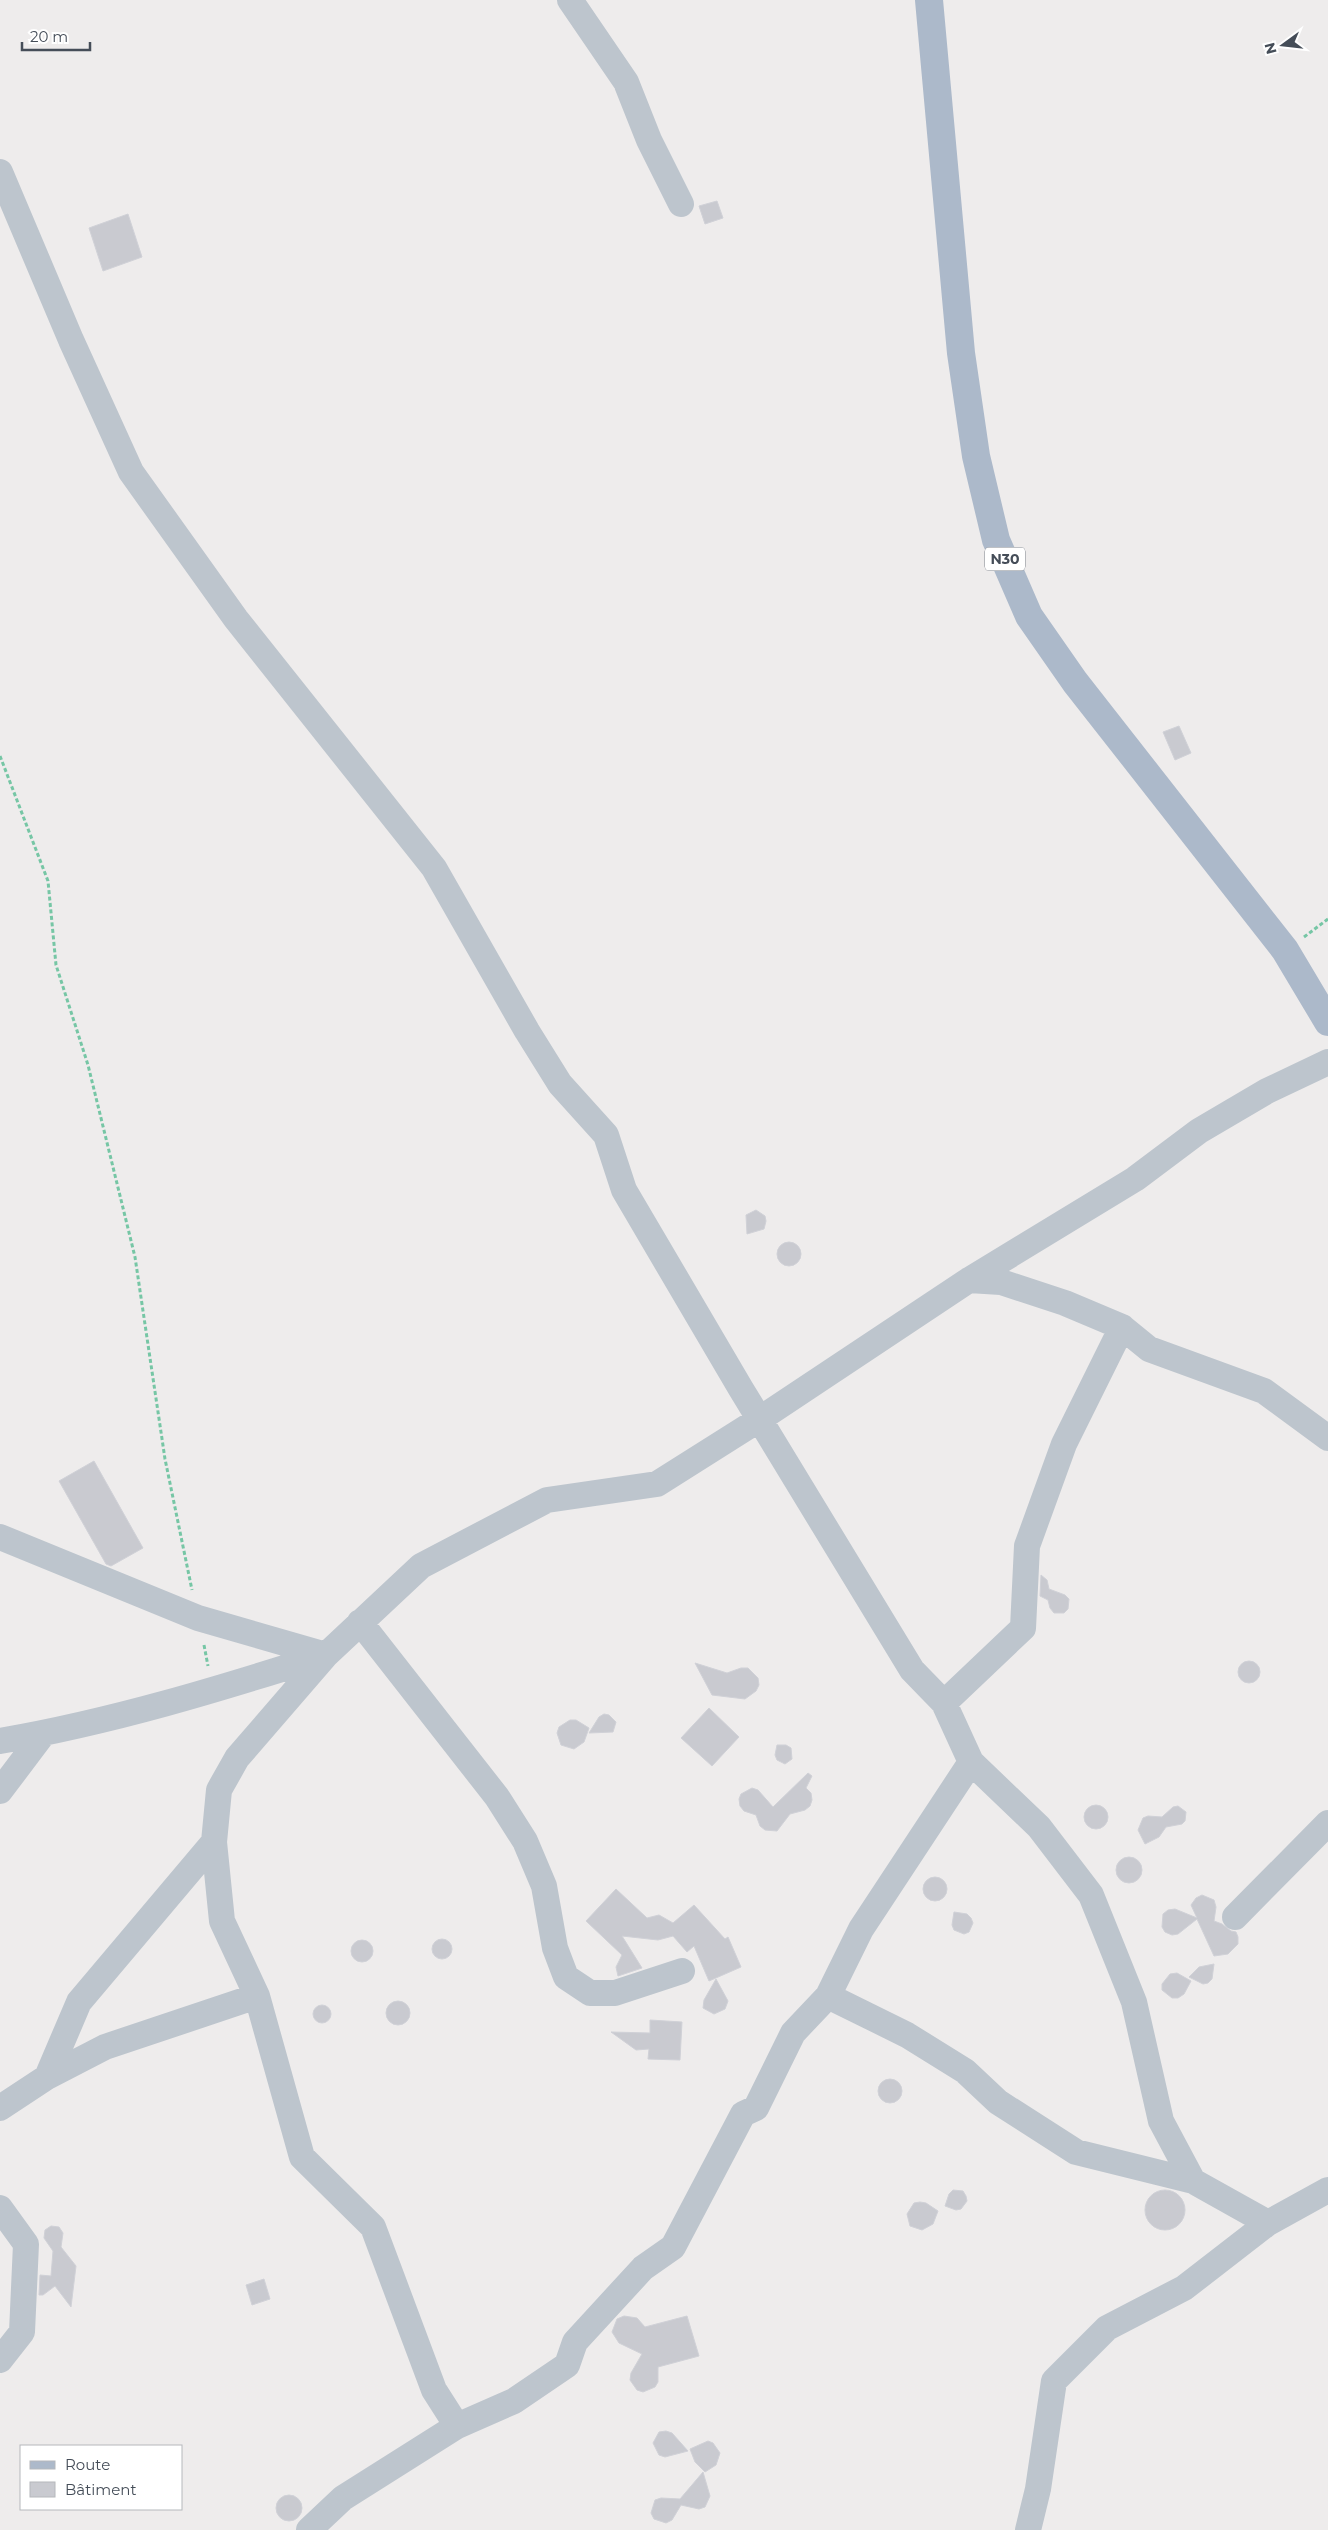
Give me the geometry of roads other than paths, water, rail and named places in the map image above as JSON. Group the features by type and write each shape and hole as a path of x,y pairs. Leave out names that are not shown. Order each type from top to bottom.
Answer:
{"main road":[{"name":"N30","path":"928,0 961,353 976,456 996,540 1029,616 1075,682 1285,950 1328,1022"}],"street":[{"path":"570,0 626,82 649,140 681,204"},
{"path":"0,172 71,340 131,472 236,619 434,868 527,1031 560,1084 606,1135 624,1190 912,1670 944,1702 970,1762 1039,1827 1091,1895 1134,2002 1161,2122 1193,2181"},
{"path":"457,2426 434,2390 373,2227 302,2157 257,1996 222,1921 214,1842 219,1790 238,1758 326,1655 421,1566 547,1500 657,1484 760,1419 969,1280 1135,1179 1208,1126 1267,1091 1328,1062"},
{"path":"969,1280 1001,1282 1065,1303 1122,1327 1149,1349 1264,1391 1328,1438"},
{"path":"944,1702 1023,1628 1027,1546 1064,1444 1122,1327"},
{"path":"0,1537 198,1618 326,1655"},
{"path":"360,1622 497,1797 525,1841 544,1886 555,1948 566,1977 590,1993 615,1993 682,1970"},
{"path":"0,1741 42,1734 213,1691 326,1655"},
{"path":"0,1791 42,1734"},
{"path":"309,2530 343,2498 457,2426 514,2401 567,2364 575,2342 643,2268 672,2247 744,2114 756,2108 793,2033 828,1996 861,1929 970,1762"},
{"path":"1235,1917 1328,1823"},
{"path":"47,2077 79,2002 214,1842"},
{"path":"0,2108 47,2077 105,2047 257,1996"},
{"path":"828,1996 907,2035 965,2071 998,2102 1076,2152 1193,2181 1268,2223"},
{"path":"1028,2530 1038,2489 1054,2381 1107,2328 1184,2288 1268,2223 1328,2190"},
{"path":"0,2208 26,2244 22,2332 0,2360"}]}
